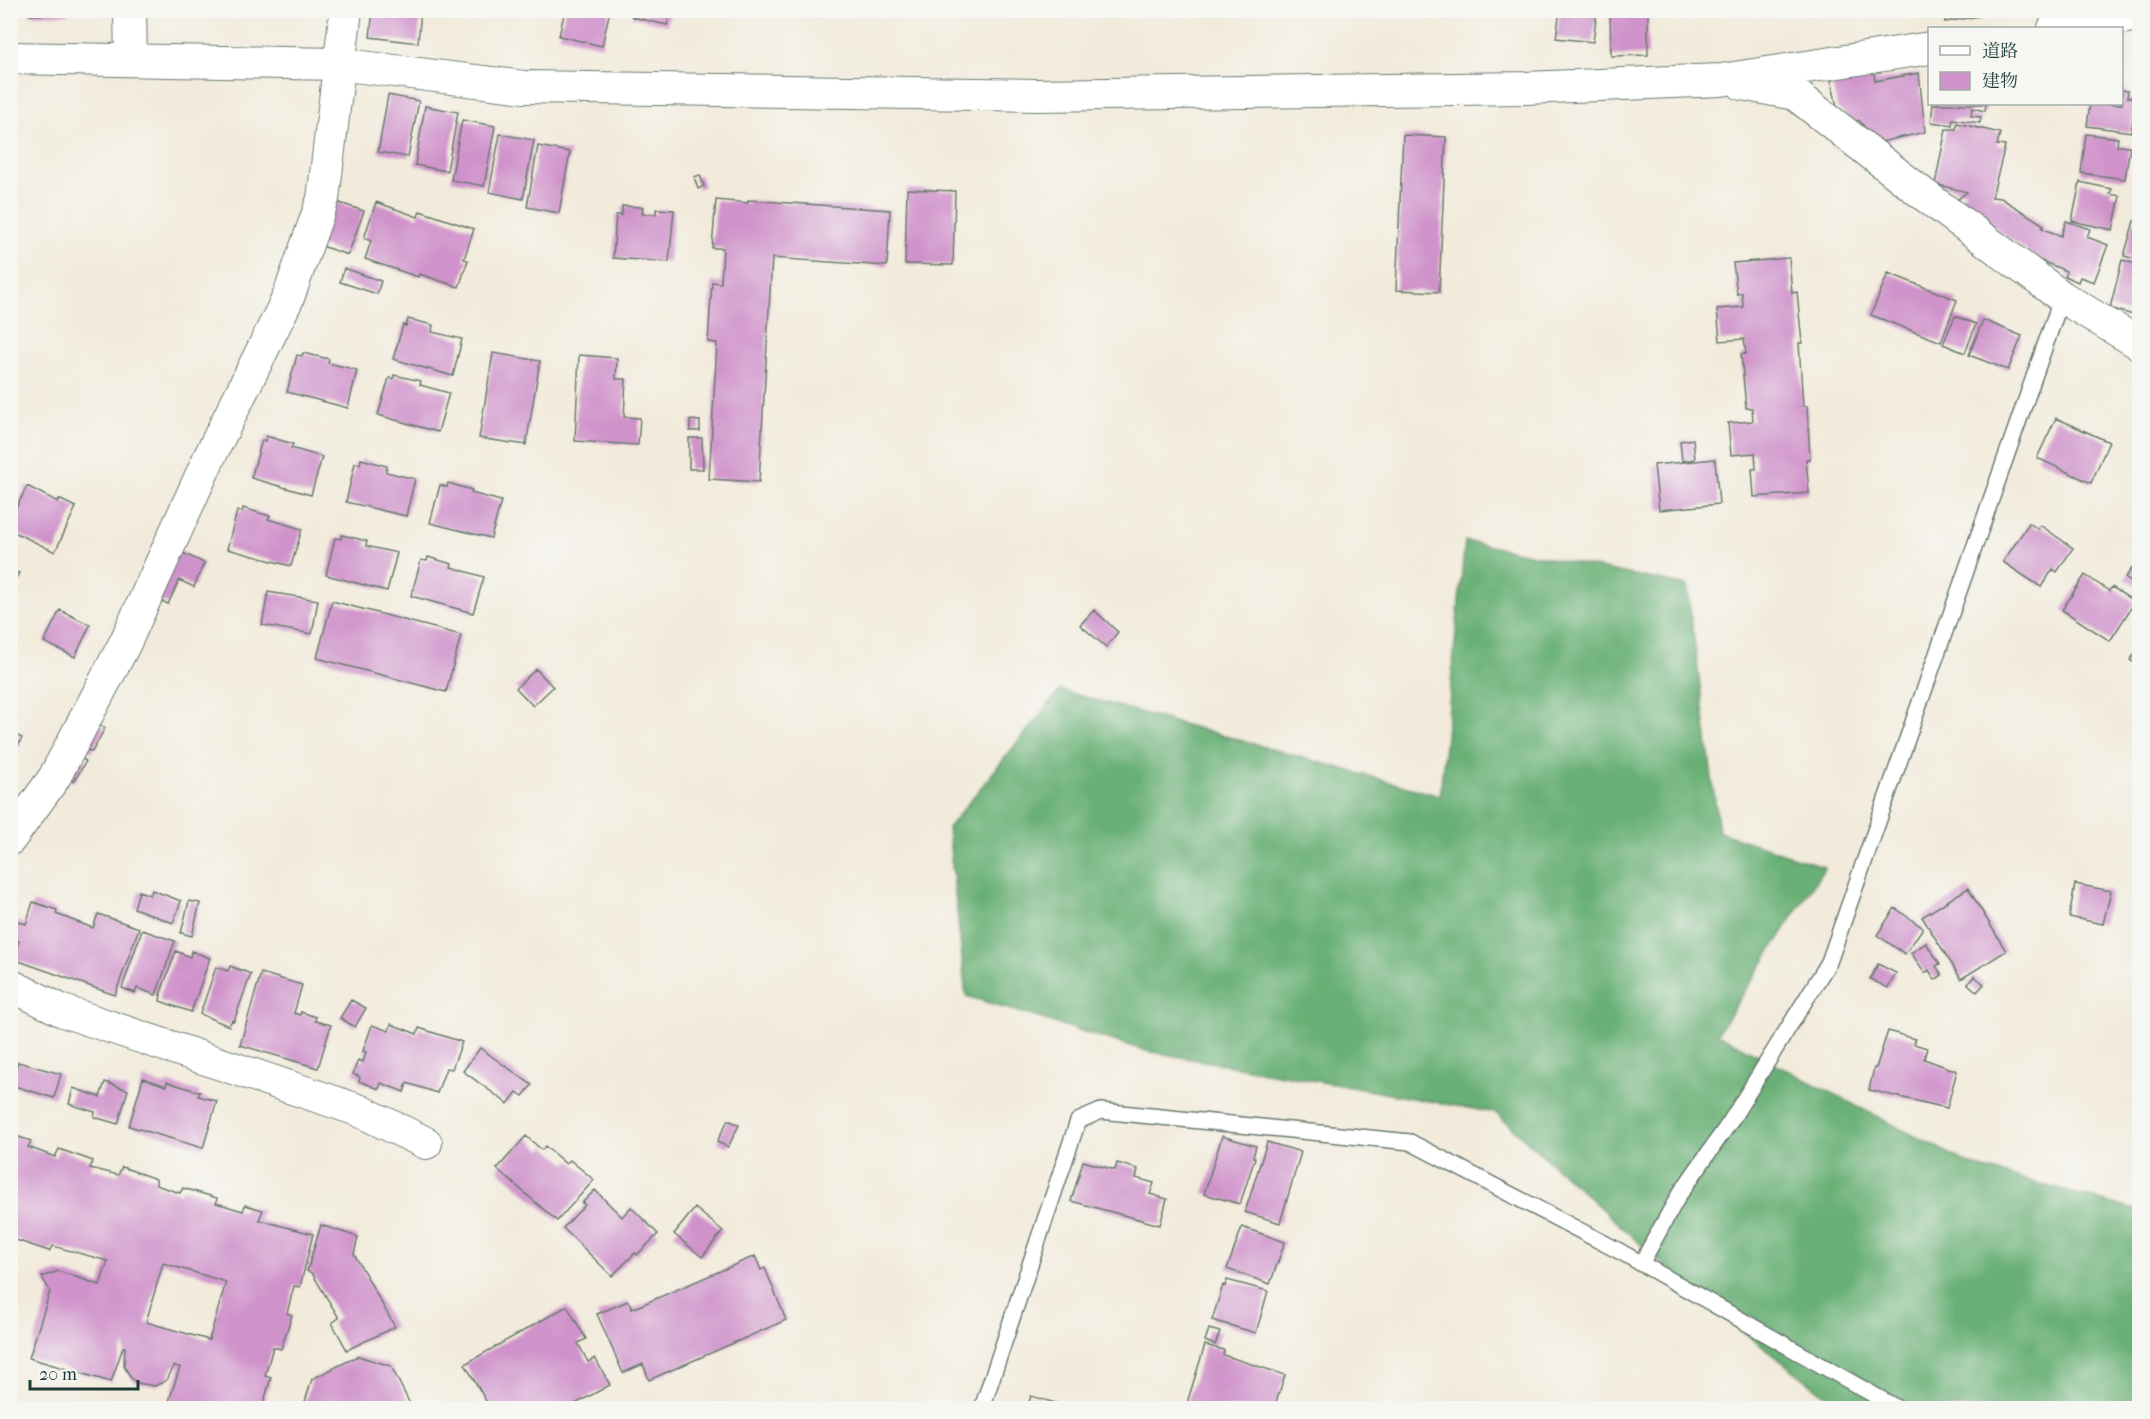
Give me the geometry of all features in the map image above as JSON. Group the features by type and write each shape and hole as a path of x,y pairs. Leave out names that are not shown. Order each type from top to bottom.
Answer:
{"street":[{"path":"130,10 131,60"},
{"path":"10,839 54,778 125,644 209,458 288,298 323,199 346,10"},
{"path":"2061,27 2139,15"},
{"path":"10,58 338,64 524,87 1037,95 1525,88 1721,80 1928,48"},
{"path":"1721,80 1795,94 1923,194 2062,297 2139,344"},
{"path":"10,985 63,1011 358,1110 426,1143"}],"lane":[{"path":"1641,1264 1679,1195 1730,1122 1829,962 2062,297"},
{"path":"982,1408 1078,1121 1101,1111 1410,1142 1641,1264 1897,1408"}],"green space":[{"path":"1465,541 1687,586 1719,832 1825,867 1717,1034 1973,1166 2139,1211 2139,1408 1842,1408 1701,1299 1496,1113 1147,1051 966,996 948,828 1060,690 1440,796"}],"building":[{"path":"30,10 68,10 68,14 30,15"},
{"path":"373,10 421,10 418,43 370,37"},
{"path":"565,10 610,10 602,46 559,36"},
{"path":"633,10 671,10 667,25 632,17"},
{"path":"1560,10 1597,10 1593,42 1556,38"},
{"path":"1610,10 1648,10 1648,55 1611,56"},
{"path":"1944,10 1978,10 1980,16 1945,22"},
{"path":"1873,64 1875,81 1919,73 1925,132 1877,143 1859,120 1855,122 1837,108 1830,73"},
{"path":"2123,90 2128,91 2127,97 2137,98 2131,132 2087,126 2090,105 2123,105"},
{"path":"388,95 419,101 408,157 378,152"},
{"path":"1933,105 1986,105 1985,111 1972,108 1971,116 1981,117 1980,123 1953,119 1952,125 1931,122"},
{"path":"425,106 458,112 447,171 415,165"},
{"path":"462,120 495,126 484,186 451,180"},
{"path":"1957,123 2000,133 1997,145 2005,146 1992,197 2001,198 2044,225 2042,228 2061,236 2066,221 2090,229 2087,237 2108,245 2094,282 2080,277 2078,282 2065,276 2066,271 2039,260 1957,200 1967,192 1935,184 1946,129 1956,129"},
{"path":"500,134 534,140 523,199 489,192"},
{"path":"2086,134 2118,138 2117,146 2130,146 2125,179 2081,173"},
{"path":"1403,135 1446,137 1439,292 1396,290"},
{"path":"538,146 570,152 559,213 527,207"},
{"path":"700,175 704,186 698,189 694,177"},
{"path":"2080,182 2112,189 2110,194 2120,196 2113,230 2072,221"},
{"path":"907,189 955,191 953,265 905,264"},
{"path":"331,200 364,211 348,255 316,244"},
{"path":"716,200 748,203 748,200 890,210 887,266 772,258 759,482 709,479 717,343 708,342 712,282 721,283 723,248 712,248"},
{"path":"376,202 418,217 420,211 474,229 464,259 468,260 459,287 419,274 418,277 365,259 371,241 364,238"},
{"path":"622,206 643,207 642,214 656,214 656,209 674,210 669,262 613,258 616,215 622,215"},
{"path":"2134,221 2140,223 2140,260 2124,256"},
{"path":"1789,258 1792,293 1797,292 1802,343 1799,343 1803,406 1807,406 1810,459 1806,459 1809,493 1754,497 1752,469 1756,469 1755,453 1731,455 1728,423 1753,421 1752,408 1746,408 1741,354 1746,354 1744,339 1720,341 1717,309 1743,307 1742,293 1737,294 1733,263"},
{"path":"2122,260 2140,265 2140,317 2110,308"},
{"path":"344,268 381,281 377,294 340,282"},
{"path":"1888,273 1957,300 1941,342 1871,315"},
{"path":"1955,316 1976,324 1965,353 1943,344"},
{"path":"408,319 433,325 432,332 462,339 453,376 393,359 403,325 406,326"},
{"path":"1983,320 2022,336 2008,370 1969,355"},
{"path":"303,353 329,359 328,363 357,370 348,408 287,392 297,355 302,356"},
{"path":"493,353 540,361 526,445 479,438"},
{"path":"579,355 617,358 616,379 626,379 624,417 640,418 638,445 575,441"},
{"path":"394,375 421,381 420,385 449,393 438,432 378,415 389,378 393,379"},
{"path":"2056,418 2109,442 2091,483 2037,458"},
{"path":"690,420 700,421 700,431 690,431"},
{"path":"266,436 293,444 291,448 322,457 311,495 251,478 262,440 265,441"},
{"path":"689,438 702,438 703,469 689,469"},
{"path":"1693,439 1695,459 1682,461 1680,441"},
{"path":"361,459 387,466 386,472 415,479 406,516 346,502 355,463 360,464"},
{"path":"1715,459 1719,504 1659,510 1654,465"},
{"path":"448,483 472,490 471,493 501,501 491,538 430,523 440,485 447,487"},
{"path":"27,486 58,502 59,499 76,507 55,552 10,530 10,520"},
{"path":"243,508 270,516 268,519 302,529 291,566 227,549 237,511 242,512"},
{"path":"2029,523 2038,529 2040,525 2073,548 2057,572 2053,569 2041,587 2003,562"},
{"path":"342,535 367,541 366,546 397,553 387,591 326,575 335,538 341,539"},
{"path":"179,551 204,563 194,587 179,580 168,604 157,599"},
{"path":"428,557 484,577 473,613 411,596 421,560 427,561"},
{"path":"2140,557 2140,588 2125,578"},
{"path":"10,569 19,573 10,589"},
{"path":"2085,575 2109,591 2112,587 2135,602 2110,641 2062,610"},
{"path":"268,592 318,600 312,634 262,625"},
{"path":"332,601 461,635 446,692 317,658"},
{"path":"60,610 90,625 75,657 44,642"},
{"path":"1094,610 1118,632 1106,647 1080,625"},
{"path":"2140,647 2140,666 2130,660"},
{"path":"536,669 553,687 533,706 516,688"},
{"path":"94,722 105,728 92,752 81,746"},
{"path":"10,732 22,738 10,762"},
{"path":"76,755 86,761 74,782 64,776"},
{"path":"2075,884 2111,891 2103,924 2069,917"},
{"path":"1968,888 2006,951 1961,979 1922,917"},
{"path":"152,890 181,901 173,923 134,908 139,891 150,895"},
{"path":"189,901 200,903 192,936 181,933"},
{"path":"33,902 57,910 56,914 93,928 98,914 139,928 115,995 13,959 19,941 12,939 17,921 26,924"},
{"path":"1895,908 1923,928 1905,954 1877,935"},
{"path":"142,930 175,941 156,995 137,988 135,993 122,988"},
{"path":"1926,943 1940,964 1936,966 1942,975 1935,980 1929,970 1925,973 1911,953"},
{"path":"176,951 190,957 191,951 210,958 191,1012 160,1001 160,995"},
{"path":"1878,964 1896,973 1888,988 1870,979"},
{"path":"230,966 251,974 234,1021 232,1020 229,1026 200,1014 216,967 228,971"},
{"path":"261,973 302,985 294,1013 300,1015 301,1012 316,1017 315,1021 331,1025 318,1068 240,1045"},
{"path":"1974,976 1984,984 1977,992 1968,984"},
{"path":"351,1000 366,1008 355,1027 340,1018"},
{"path":"391,1024 417,1034 419,1028 462,1042 452,1069 446,1068 437,1093 407,1083 404,1092 381,1083 379,1089 359,1081 360,1077 353,1074 358,1060 363,1062 366,1052 363,1051 372,1025 389,1031"},
{"path":"1888,1031 1915,1039 1914,1044 1927,1048 1924,1059 1957,1071 1947,1108 1869,1090 1874,1068 1876,1068"},
{"path":"480,1048 532,1085 523,1096 517,1092 508,1104 463,1071"},
{"path":"18,1062 61,1074 54,1098 11,1085"},
{"path":"143,1078 166,1086 167,1082 200,1092 198,1096 217,1101 203,1148 129,1126"},
{"path":"105,1082 128,1090 118,1124 94,1117 95,1112 69,1104 73,1088 100,1097"},
{"path":"728,1120 739,1125 728,1147 717,1142"},
{"path":"10,1134 31,1141 28,1147 55,1157 59,1149 93,1161 90,1168 118,1175 122,1167 156,1179 156,1185 180,1193 183,1188 217,1198 216,1203 243,1211 245,1205 263,1210 259,1220 313,1234 300,1287 294,1286 287,1313 292,1315 281,1349 273,1347 265,1376 271,1378 262,1408 197,1408 169,1401 180,1367 174,1366 167,1380 155,1386 137,1383 124,1366 125,1347 123,1347 111,1382 29,1358 50,1291 42,1277 58,1271 100,1285 108,1261 53,1246 49,1251 10,1238","holes":["163,1263 226,1282 209,1340 146,1322"]},
{"path":"526,1136 542,1150 545,1146 566,1164 570,1160 594,1180 557,1221 497,1169"},
{"path":"1222,1136 1256,1146 1253,1157 1255,1158 1240,1204 1204,1194"},
{"path":"1267,1142 1301,1152 1280,1223 1245,1212"},
{"path":"1083,1161 1115,1170 1117,1163 1138,1169 1136,1178 1154,1183 1150,1194 1167,1199 1160,1225 1071,1201"},
{"path":"595,1190 622,1217 631,1207 658,1234 612,1276 563,1228 585,1205 582,1203"},
{"path":"695,1208 723,1231 702,1257 674,1234"},
{"path":"321,1225 358,1237 354,1254 395,1327 347,1350 332,1323 339,1318 312,1273 307,1271"},
{"path":"1242,1227 1285,1242 1270,1284 1227,1269"},
{"path":"755,1256 761,1270 765,1268 786,1320 649,1380 643,1364 623,1373 597,1314 628,1301 632,1309"},
{"path":"1227,1280 1268,1291 1256,1333 1212,1320 1223,1285 1225,1286"},
{"path":"567,1306 586,1339 578,1343 588,1362 595,1358 610,1385 568,1408 490,1408 465,1364"},
{"path":"1209,1329 1220,1332 1215,1345 1205,1341"},
{"path":"1205,1345 1224,1350 1223,1355 1285,1375 1274,1408 1194,1408 1186,1406"},
{"path":"358,1356 391,1366 412,1408 303,1408 312,1379"},
{"path":"1031,1396 1073,1408 1027,1408"}]}
